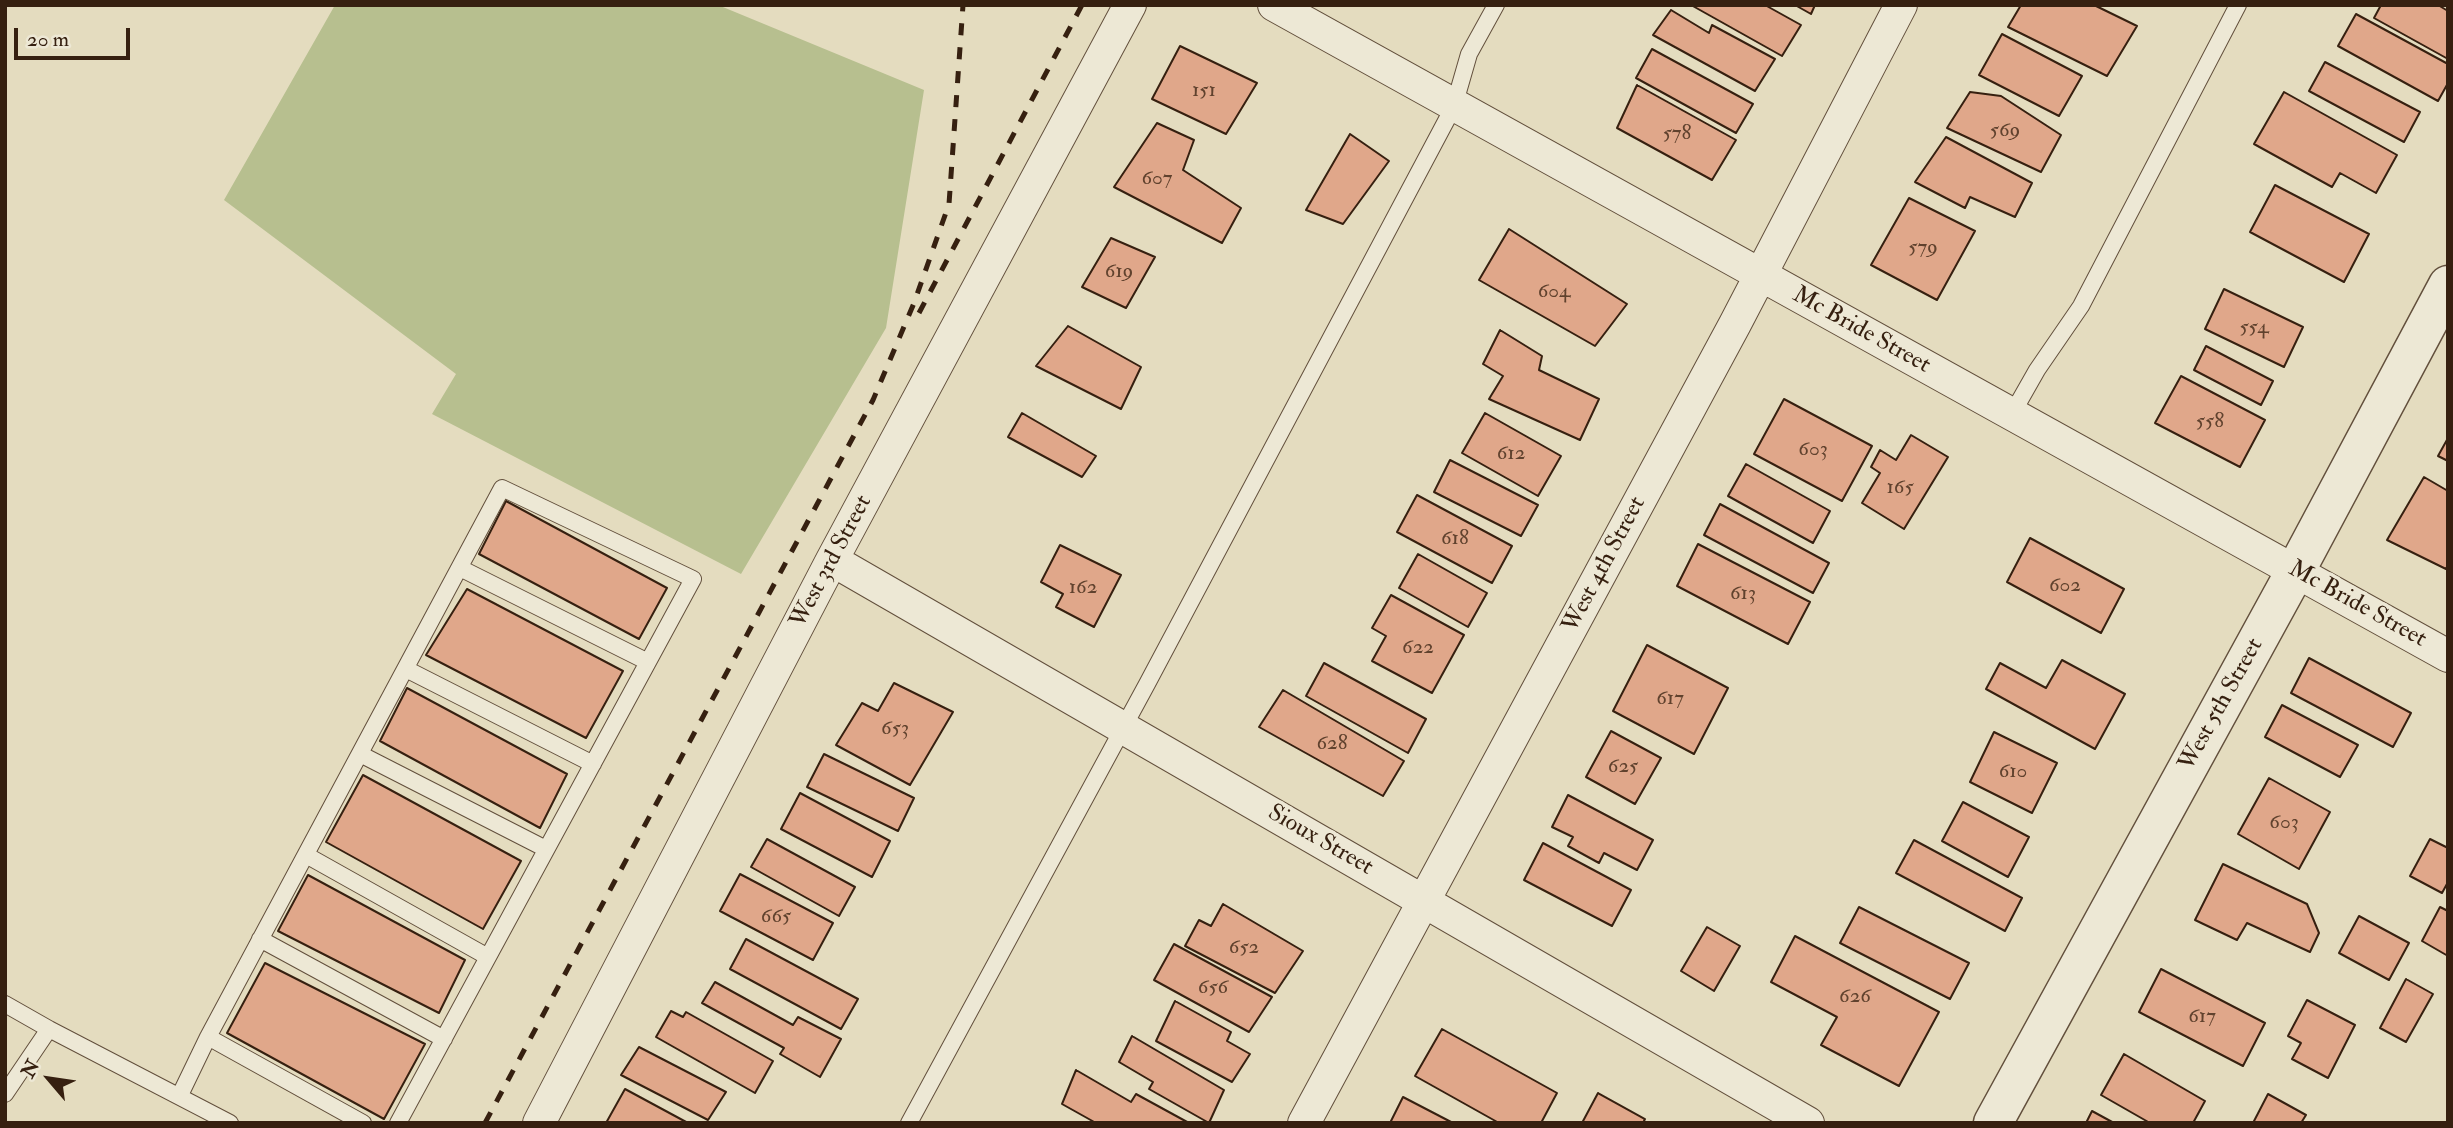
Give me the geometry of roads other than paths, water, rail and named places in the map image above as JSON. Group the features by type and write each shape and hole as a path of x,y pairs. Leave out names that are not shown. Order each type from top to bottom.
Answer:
{"street":[{"name":"West 3rd Street","path":"539,1123 832,560 1130,5"},
{"name":"Mc Bride Street","path":"1274,5 2448,656"},
{"name":"West 4th Street","path":"1304,1123 1716,360 1901,5"},
{"name":"West 5th Street","path":"1993,1123 2296,570 2448,285"},
{"name":"Sioux Street","path":"832,560 1808,1123"}],"lane":[{"path":"909,1123 1147,684 1454,106 1469,54 1496,5"},
{"path":"2012,414 2037,370 2081,306 2238,5"},
{"path":"180,1095 208,1037 502,488 693,579 398,1123"},
{"path":"460,568 648,662"},
{"path":"406,669 593,764"},
{"path":"360,754 547,849"},
{"path":"306,855 488,957"},
{"path":"260,939 444,1039"},
{"path":"5,1004 230,1123"},
{"path":"5,1094 49,1029"},
{"path":"208,1037 363,1123"}],"railway":[{"path":"485,1123 873,400 914,303 949,204 963,5"},
{"path":"919,313 1082,5"}]}
